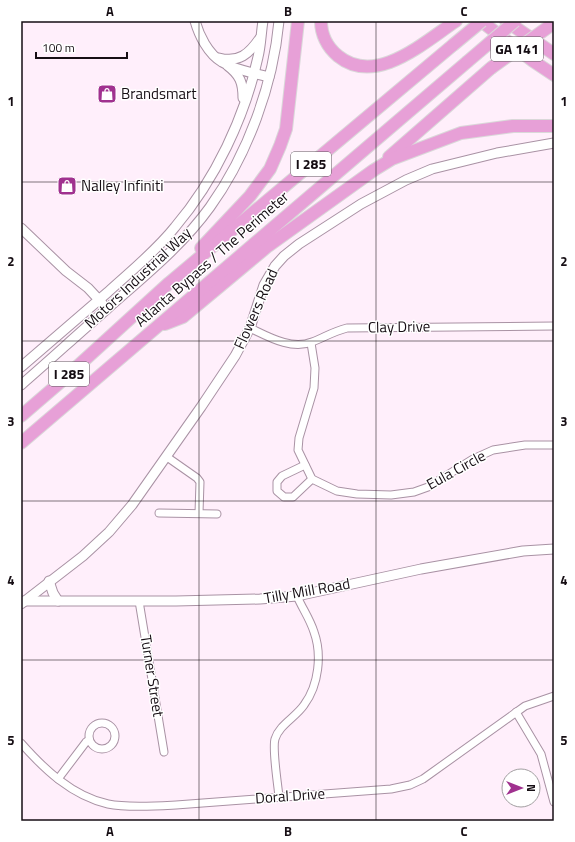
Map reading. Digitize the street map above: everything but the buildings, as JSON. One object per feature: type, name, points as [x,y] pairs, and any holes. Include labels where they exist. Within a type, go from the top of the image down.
[{"type":"highway","points":[[321,21],[324,38],[337,55],[354,65],[368,67],[380,66],[397,59],[456,21]]},
{"type":"highway","name":"Atlanta Bypass / The Perimeter","points":[[21,416],[169,283],[481,21]]},
{"type":"highway","name":"GA 141","points":[[481,21],[533,61],[554,75]]},
{"type":"highway","name":"GA 141","points":[[506,21],[554,54]]},
{"type":"highway","name":"Atlanta Bypass / The Perimeter","points":[[21,443],[515,21]]},
{"type":"highway","points":[[169,283],[250,196],[270,169],[286,129],[298,23]]},
{"type":"highway","points":[[374,170],[491,68],[554,23]]},
{"type":"highway","points":[[157,328],[183,318],[268,246],[374,170],[392,159],[461,132],[513,126],[554,126]]},
{"type":"street","points":[[195,21],[205,43],[219,60],[233,70],[239,77],[243,86],[242,108]]},
{"type":"street","name":"Motors Industrial Way","points":[[21,367],[137,266],[175,227],[197,198],[233,134],[254,73],[263,21]]},
{"type":"street","name":"Motors Industrial Way","points":[[21,385],[178,244],[210,207],[228,178],[250,133],[269,77],[279,21]]},
{"type":"street","points":[[219,60],[227,60],[244,56],[254,47],[261,36]]},
{"type":"street","points":[[219,60],[269,77]]},
{"type":"street","name":"Flowers Road","points":[[22,602],[83,556],[114,526],[132,505],[167,457],[235,356],[250,328],[264,285],[280,260],[299,244],[361,204],[406,180],[432,169],[459,161],[550,143]]},
{"type":"street","points":[[21,228],[64,269],[88,288],[107,309]]},
{"type":"street","name":"Clay Drive","points":[[250,328],[293,345],[311,343],[334,331],[347,328],[554,326]]},
{"type":"street","points":[[305,466],[282,476],[277,482],[277,491],[284,497],[293,497],[312,479],[298,450],[299,438],[314,388],[315,368],[311,343]]},
{"type":"street","name":"Eula Circle","points":[[312,479],[337,491],[357,494],[391,495],[414,492],[428,487],[473,459],[493,450],[525,445],[554,446]]},
{"type":"street","points":[[167,457],[197,478],[200,482],[199,513]]},
{"type":"street","points":[[159,513],[217,514]]},
{"type":"street","name":"Tilly Mill Road","points":[[22,602],[176,601],[260,599],[297,596],[421,569],[524,551],[554,549]]},
{"type":"street","points":[[49,581],[53,593],[58,601]]},
{"type":"street","points":[[279,797],[274,741],[278,731],[305,705],[318,669],[318,648],[314,630],[297,596]]},
{"type":"street","name":"Turner Street","points":[[139,601],[164,752]]},
{"type":"street","name":"Doral Drive","points":[[21,743],[39,763],[58,779],[95,800],[110,804],[142,806],[176,805],[391,789],[410,785],[432,773],[525,706],[554,696]]},
{"type":"street","points":[[516,712],[541,754],[554,802]]},
{"type":"street","points":[[58,779],[89,740]]},
{"type":"place","name":"Brandsmart","points":[[107,94]]},
{"type":"place","name":"Nalley Infiniti","points":[[67,186]]}]
